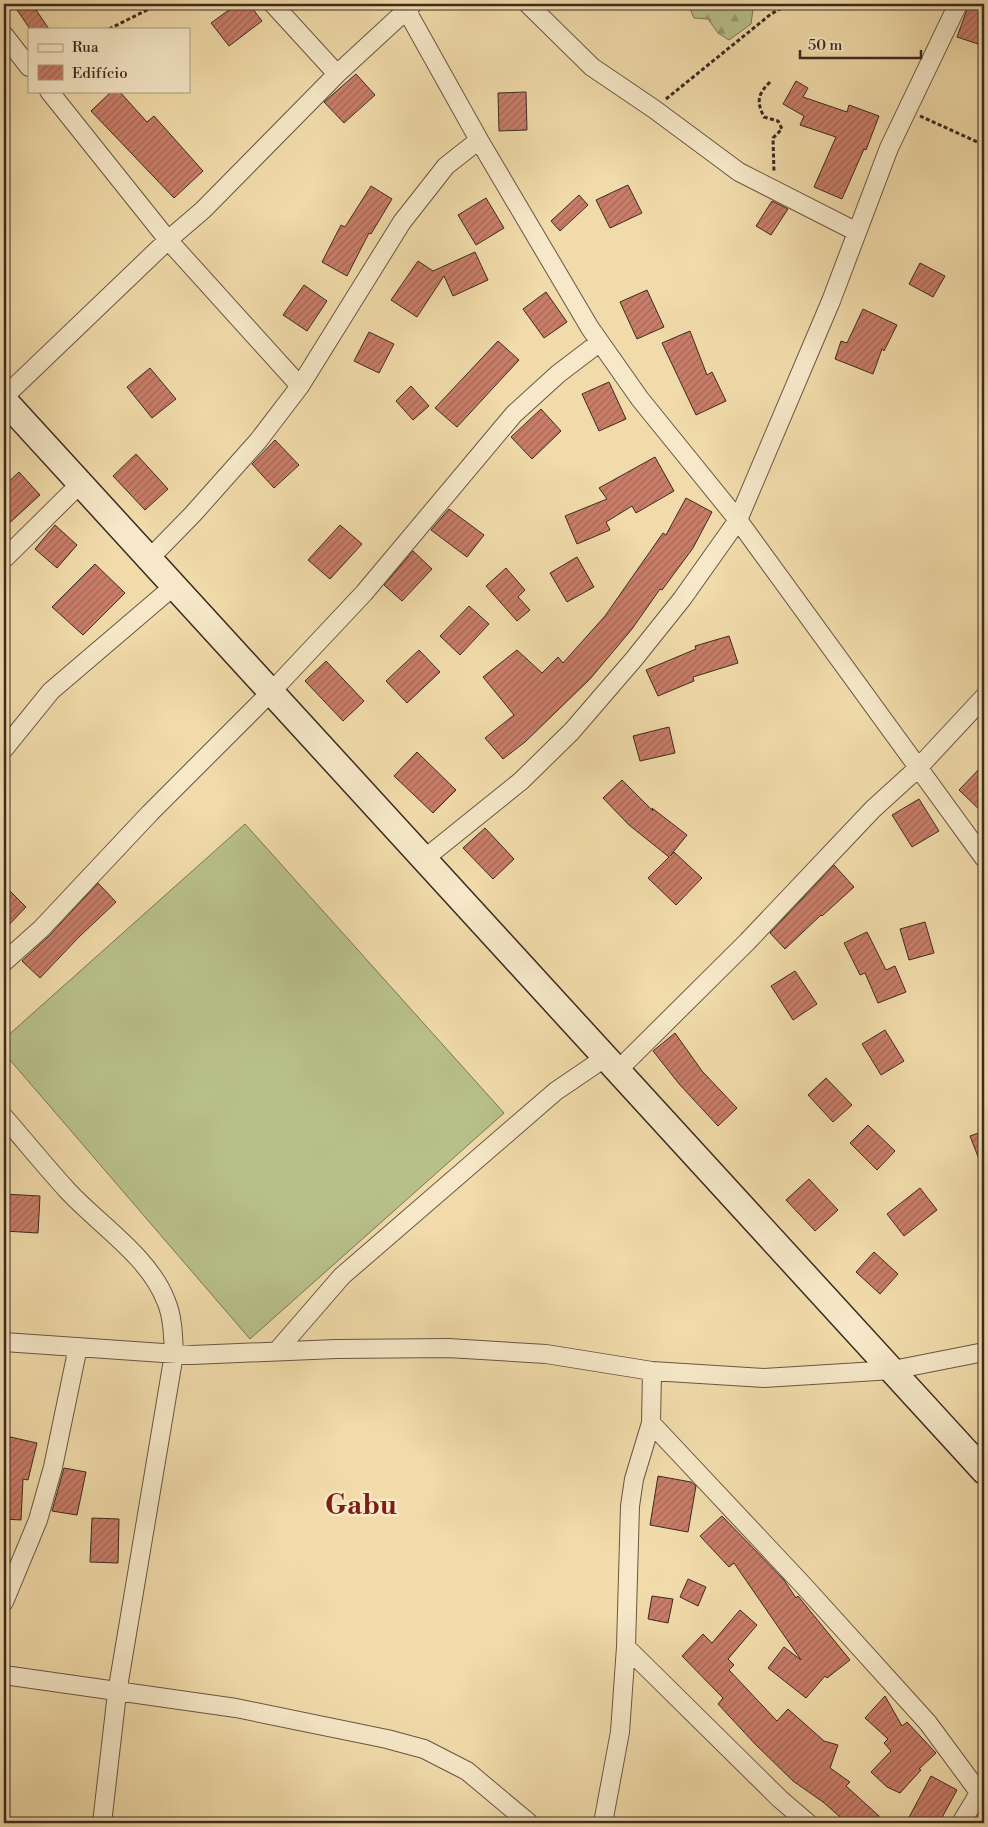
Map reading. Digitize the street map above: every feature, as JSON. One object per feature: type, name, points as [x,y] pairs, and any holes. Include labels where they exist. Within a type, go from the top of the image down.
[{"type":"main road","points":[[4,399],[984,1471]]},
{"type":"street","points":[[274,4],[337,74]]},
{"type":"street","points":[[528,4],[592,67],[654,109],[739,172],[775,192],[857,232]]},
{"type":"street","points":[[424,859],[521,781],[572,731],[676,607],[738,520],[831,301],[889,148],[958,4]]},
{"type":"street","points":[[4,399],[168,240],[203,210],[337,74],[408,6],[479,140],[600,342],[640,399],[738,520],[984,858]]},
{"type":"street","points":[[4,37],[28,66]]},
{"type":"street","points":[[50,92],[168,240],[300,386]]},
{"type":"street","points":[[149,559],[194,514],[258,441],[300,386],[402,222],[446,166],[479,140]]},
{"type":"street","points":[[4,962],[41,929],[150,813],[272,692],[364,594],[514,414],[558,374],[600,342]]},
{"type":"street","points":[[4,558],[80,484]]},
{"type":"street","points":[[4,749],[51,692],[174,586]]},
{"type":"street","points":[[277,1351],[342,1276],[556,1091],[612,1063],[747,942],[873,809],[918,768],[984,697]]},
{"type":"street","points":[[4,1117],[68,1191],[124,1244],[156,1281],[166,1300],[171,1318],[174,1354],[117,1693],[102,1823]]},
{"type":"street","points":[[4,1342],[174,1354],[458,1349],[546,1354],[652,1371],[764,1378],[893,1370],[984,1352]]},
{"type":"street","points":[[4,1602],[38,1520],[52,1467],[78,1347]]},
{"type":"street","points":[[603,1823],[620,1732],[626,1647],[630,1506],[634,1479],[651,1423],[652,1371]]},
{"type":"street","points":[[651,1423],[804,1586],[928,1723],[983,1792],[961,1823]]},
{"type":"street","points":[[626,1647],[780,1799],[808,1823]]},
{"type":"street","points":[[4,1675],[117,1693],[236,1708],[387,1739],[424,1749],[466,1771],[529,1823]]},
{"type":"path","points":[[111,28],[159,4]]},
{"type":"path","points":[[654,109],[770,14],[789,4]]},
{"type":"path","points":[[770,82],[760,92],[758,104],[764,117],[778,121],[782,129],[773,138],[775,192]]},
{"type":"path","points":[[908,110],[984,146]]},
{"type":"green space","points":[[688,4],[740,4],[745,8],[753,9],[751,24],[729,40],[718,33],[708,19],[694,18]]},
{"type":"green space","points":[[245,824],[504,1113],[250,1339],[4,1053],[4,1039]]},
{"type":"building","points":[[13,4],[32,4],[48,28],[29,28]]},
{"type":"building","points":[[237,4],[249,4],[262,21],[229,46],[211,23]]},
{"type":"building","points":[[969,4],[984,4],[984,46],[957,37]]},
{"type":"building","points":[[356,74],[375,95],[344,123],[324,102]]},
{"type":"building","points":[[796,81],[808,88],[803,97],[847,112],[849,105],[879,116],[866,150],[864,149],[842,199],[814,187],[836,137],[800,125],[804,116],[783,104]]},
{"type":"building","points":[[111,92],[120,92],[147,122],[154,116],[203,171],[174,198],[91,111]]},
{"type":"building","points":[[526,92],[527,130],[499,131],[498,93]]},
{"type":"building","points":[[628,185],[642,213],[610,228],[596,200]]},
{"type":"building","points":[[371,186],[392,199],[371,234],[369,233],[347,276],[322,262],[341,225],[345,227]]},
{"type":"building","points":[[579,195],[588,205],[560,231],[551,221]]},
{"type":"building","points":[[486,198],[504,228],[476,245],[458,215]]},
{"type":"building","points":[[772,201],[788,209],[771,235],[756,226]]},
{"type":"building","points":[[475,252],[488,280],[453,296],[444,276],[417,317],[391,300],[418,261],[433,271]]},
{"type":"building","points":[[920,263],[945,276],[933,297],[909,284]]},
{"type":"building","points":[[304,285],[327,301],[307,331],[283,315]]},
{"type":"building","points":[[647,290],[664,327],[637,339],[620,302]]},
{"type":"building","points":[[546,292],[567,322],[544,338],[523,309]]},
{"type":"building","points":[[863,309],[897,325],[884,351],[882,349],[873,374],[835,359],[841,341],[847,343]]},
{"type":"building","points":[[690,331],[707,375],[712,372],[726,401],[696,415],[662,343]]},
{"type":"building","points":[[369,332],[394,344],[379,373],[354,361]]},
{"type":"building","points":[[498,341],[519,360],[457,427],[435,408]]},
{"type":"building","points":[[150,368],[176,399],[152,418],[127,387]]},
{"type":"building","points":[[609,382],[626,419],[599,431],[582,394]]},
{"type":"building","points":[[411,386],[429,406],[413,420],[396,401]]},
{"type":"building","points":[[541,409],[561,431],[532,459],[511,437]]},
{"type":"building","points":[[275,440],[299,465],[274,488],[252,464]]},
{"type":"building","points":[[136,454],[168,489],[145,510],[113,476]]},
{"type":"building","points":[[655,457],[674,491],[636,513],[632,506],[606,522],[610,530],[577,544],[565,516],[607,499],[599,488]]},
{"type":"building","points":[[19,472],[40,495],[4,528],[4,486]]},
{"type":"building","points":[[686,498],[712,512],[693,548],[662,590],[660,589],[632,629],[590,679],[525,742],[503,759],[485,738],[514,715],[483,677],[517,650],[542,673],[558,657],[563,663],[605,616],[663,533],[666,535]]},
{"type":"building","points":[[449,509],[484,535],[467,557],[431,530]]},
{"type":"building","points":[[55,525],[77,545],[57,568],[35,549]]},
{"type":"building","points":[[340,525],[362,544],[330,579],[308,560]]},
{"type":"building","points":[[413,551],[432,569],[402,601],[384,585]]},
{"type":"building","points":[[577,557],[594,587],[567,602],[550,573]]},
{"type":"building","points":[[95,564],[125,593],[83,635],[52,607]]},
{"type":"building","points":[[506,568],[525,590],[518,597],[530,610],[517,621],[486,586]]},
{"type":"building","points":[[469,606],[489,624],[460,655],[440,636]]},
{"type":"building","points":[[729,636],[738,663],[693,677],[694,681],[658,696],[646,670],[696,649],[695,646]]},
{"type":"building","points":[[419,650],[440,672],[407,703],[386,681]]},
{"type":"building","points":[[326,661],[364,701],[343,721],[305,681]]},
{"type":"building","points":[[669,727],[675,753],[640,761],[633,736]]},
{"type":"building","points":[[417,752],[456,790],[433,813],[394,776]]},
{"type":"building","points":[[984,764],[984,814],[959,790]]},
{"type":"building","points":[[622,780],[653,811],[652,808],[687,835],[670,856],[674,852],[702,878],[676,905],[648,878],[669,857],[629,825],[603,798]]},
{"type":"building","points":[[919,799],[939,831],[912,847],[892,815]]},
{"type":"building","points":[[485,828],[514,859],[493,879],[463,848]]},
{"type":"building","points":[[834,865],[854,887],[785,949],[770,933]]},
{"type":"building","points":[[98,883],[116,902],[40,978],[22,961],[49,936]]},
{"type":"building","points":[[4,885],[26,907],[4,930]]},
{"type":"building","points":[[925,922],[934,953],[909,960],[900,929]]},
{"type":"building","points":[[867,932],[886,970],[895,966],[906,992],[878,1003],[865,973],[860,975],[844,943]]},
{"type":"building","points":[[795,971],[817,1004],[793,1020],[771,986]]},
{"type":"building","points":[[885,1030],[904,1061],[881,1075],[862,1044]]},
{"type":"building","points":[[675,1033],[702,1071],[737,1108],[718,1126],[680,1085],[653,1051]]},
{"type":"building","points":[[826,1078],[852,1105],[833,1122],[808,1095]]},
{"type":"building","points":[[868,1125],[895,1151],[877,1170],[850,1143]]},
{"type":"building","points":[[984,1131],[984,1172],[970,1136]]},
{"type":"building","points":[[809,1179],[838,1210],[815,1231],[786,1200]]},
{"type":"building","points":[[920,1188],[937,1210],[904,1236],[887,1214]]},
{"type":"building","points":[[4,1194],[40,1196],[38,1233],[4,1231]]},
{"type":"building","points":[[874,1252],[898,1274],[880,1294],[856,1272]]},
{"type":"building","points":[[6,1436],[37,1443],[28,1480],[23,1479],[21,1520],[4,1519],[4,1446]]},
{"type":"building","points":[[64,1468],[86,1472],[77,1515],[52,1511]]},
{"type":"building","points":[[658,1476],[691,1482],[696,1486],[688,1532],[650,1525]]},
{"type":"building","points":[[722,1516],[784,1580],[796,1598],[798,1596],[850,1660],[827,1678],[825,1676],[806,1698],[768,1668],[784,1647],[801,1660],[734,1563],[729,1567],[700,1536]]},
{"type":"building","points":[[92,1518],[119,1519],[118,1563],[90,1562]]},
{"type":"building","points":[[688,1579],[706,1587],[698,1606],[680,1597]]},
{"type":"building","points":[[652,1596],[673,1599],[668,1623],[648,1619]]},
{"type":"building","points":[[740,1610],[757,1625],[728,1659],[734,1665],[729,1670],[777,1721],[788,1709],[824,1741],[838,1745],[830,1768],[850,1782],[846,1786],[879,1816],[873,1823],[847,1823],[823,1802],[793,1781],[718,1704],[723,1698],[682,1656],[703,1634],[712,1643]]},
{"type":"building","points":[[885,1696],[902,1726],[907,1722],[936,1753],[919,1769],[921,1770],[900,1793],[887,1787],[871,1772],[891,1751],[884,1743],[888,1739],[865,1718]]},
{"type":"building","points":[[931,1776],[957,1790],[939,1823],[906,1823]]},
{"type":"district","name":"Gabu","points":[[361,1504]]}]
